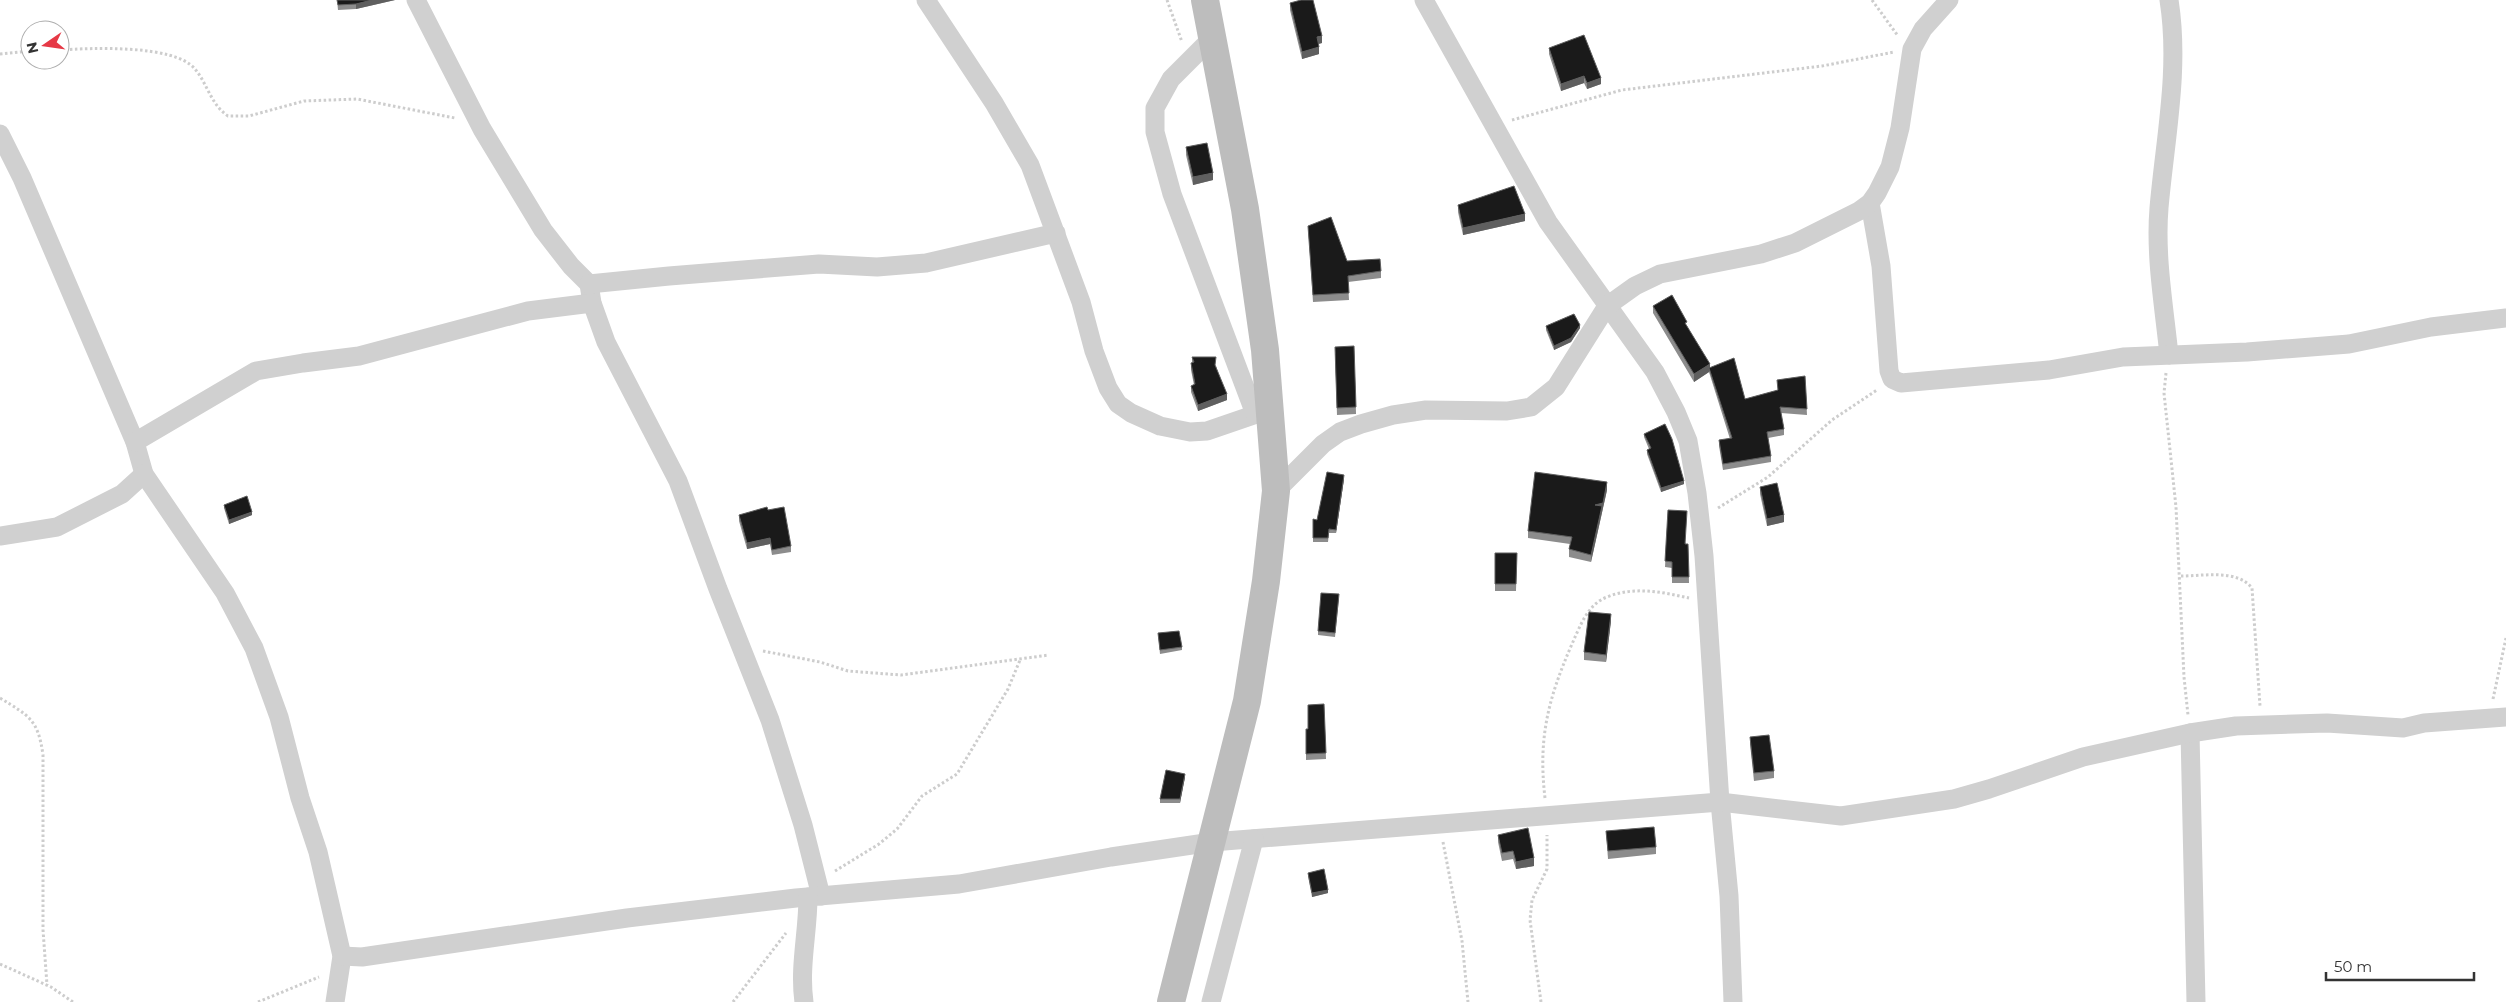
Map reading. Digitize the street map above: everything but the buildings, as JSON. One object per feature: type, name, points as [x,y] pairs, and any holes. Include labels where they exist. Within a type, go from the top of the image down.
[{"type":"main road","points":[[1171,1002],[1247,701],[1266,581],[1276,491],[1263,412],[1265,350],[1245,209],[1205,0]]},
{"type":"street","points":[[416,0],[478,122],[544,230],[590,294],[609,349],[678,481],[770,720],[802,825],[814,896],[802,984],[804,1002]]},
{"type":"street","points":[[926,0],[994,103],[1030,165],[1056,233],[1080,302],[1094,351],[1108,388],[1118,404],[1131,413],[1160,426],[1190,432],[1207,431],[1263,412],[1172,194],[1155,132],[1155,108],[1171,79],[1212,38]]},
{"type":"street","points":[[1424,0],[1548,222],[1655,372],[1676,412],[1688,441],[1700,518],[1707,602],[1720,802],[1729,896],[1733,1002]]},
{"type":"street","points":[[1276,491],[1323,444],[1340,432],[1361,424],[1426,410],[1507,411],[1531,407],[1556,387],[1607,306],[1635,286],[1660,274],[1761,254],[1796,244],[1859,211],[1870,203],[1890,167],[1900,128],[1910,50],[1923,29],[1949,0]]},
{"type":"street","points":[[2168,0],[2173,27],[2172,69],[2166,155],[2159,208],[2159,248],[2169,355]]},
{"type":"street","points":[[0,134],[26,187],[135,442],[144,474],[225,593],[254,648],[279,717],[300,798],[318,852],[341,962],[335,1002]]},
{"type":"street","points":[[1870,203],[1877,233],[1890,371],[1895,381],[1923,382],[2049,370],[2123,357],[2247,352],[2349,344],[2431,327],[2506,318]]},
{"type":"street","points":[[135,442],[256,371],[303,362],[359,356],[590,294],[819,264],[877,267],[926,264],[1056,233]]},
{"type":"street","points":[[0,536],[57,527],[122,494],[144,474]]},
{"type":"street","points":[[341,962],[362,957],[627,918],[814,896],[959,884],[1111,856],[1212,842],[1720,802],[1841,816],[1954,799],[2083,757],[2190,733],[2261,724],[2326,723],[2403,728],[2424,723],[2497,719]]},
{"type":"street","points":[[2190,733],[2196,1002]]},
{"type":"street","points":[[1211,1002],[1254,839]]},
{"type":"path","points":[[1166,0],[1189,61]]},
{"type":"path","points":[[1493,125],[1622,90],[1813,67],[1910,50],[1872,0]]},
{"type":"path","points":[[70,49],[101,47],[142,51],[184,59],[195,69],[218,108],[228,116],[249,116],[304,101],[357,99],[478,122]]},
{"type":"path","points":[[0,54],[20,52]]},
{"type":"path","points":[[2169,355],[2164,393],[2171,442],[2180,576],[2184,678],[2190,733]]},
{"type":"path","points":[[1700,518],[1768,477],[1803,444],[1858,401],[1895,381]]},
{"type":"path","points":[[2180,576],[2232,576],[2246,581],[2252,588],[2261,724]]},
{"type":"path","points":[[1541,1002],[1530,920],[1532,900],[1547,869],[1547,816],[1542,750],[1547,712],[1555,682],[1590,609],[1606,597],[1625,592],[1655,591],[1707,602]]},
{"type":"path","points":[[2497,719],[2506,638]]},
{"type":"path","points":[[740,646],[820,662],[848,671],[901,675],[1049,655]]},
{"type":"path","points":[[733,1002],[814,896],[897,828],[922,796],[957,774],[1008,689],[1020,660]]},
{"type":"path","points":[[0,698],[35,722],[40,734],[42,754],[43,930],[47,985]]},
{"type":"path","points":[[1440,823],[1462,941],[1468,1002]]},
{"type":"path","points":[[258,1002],[279,995],[341,962]]},
{"type":"path","points":[[0,964],[47,985],[73,1002]]}]
